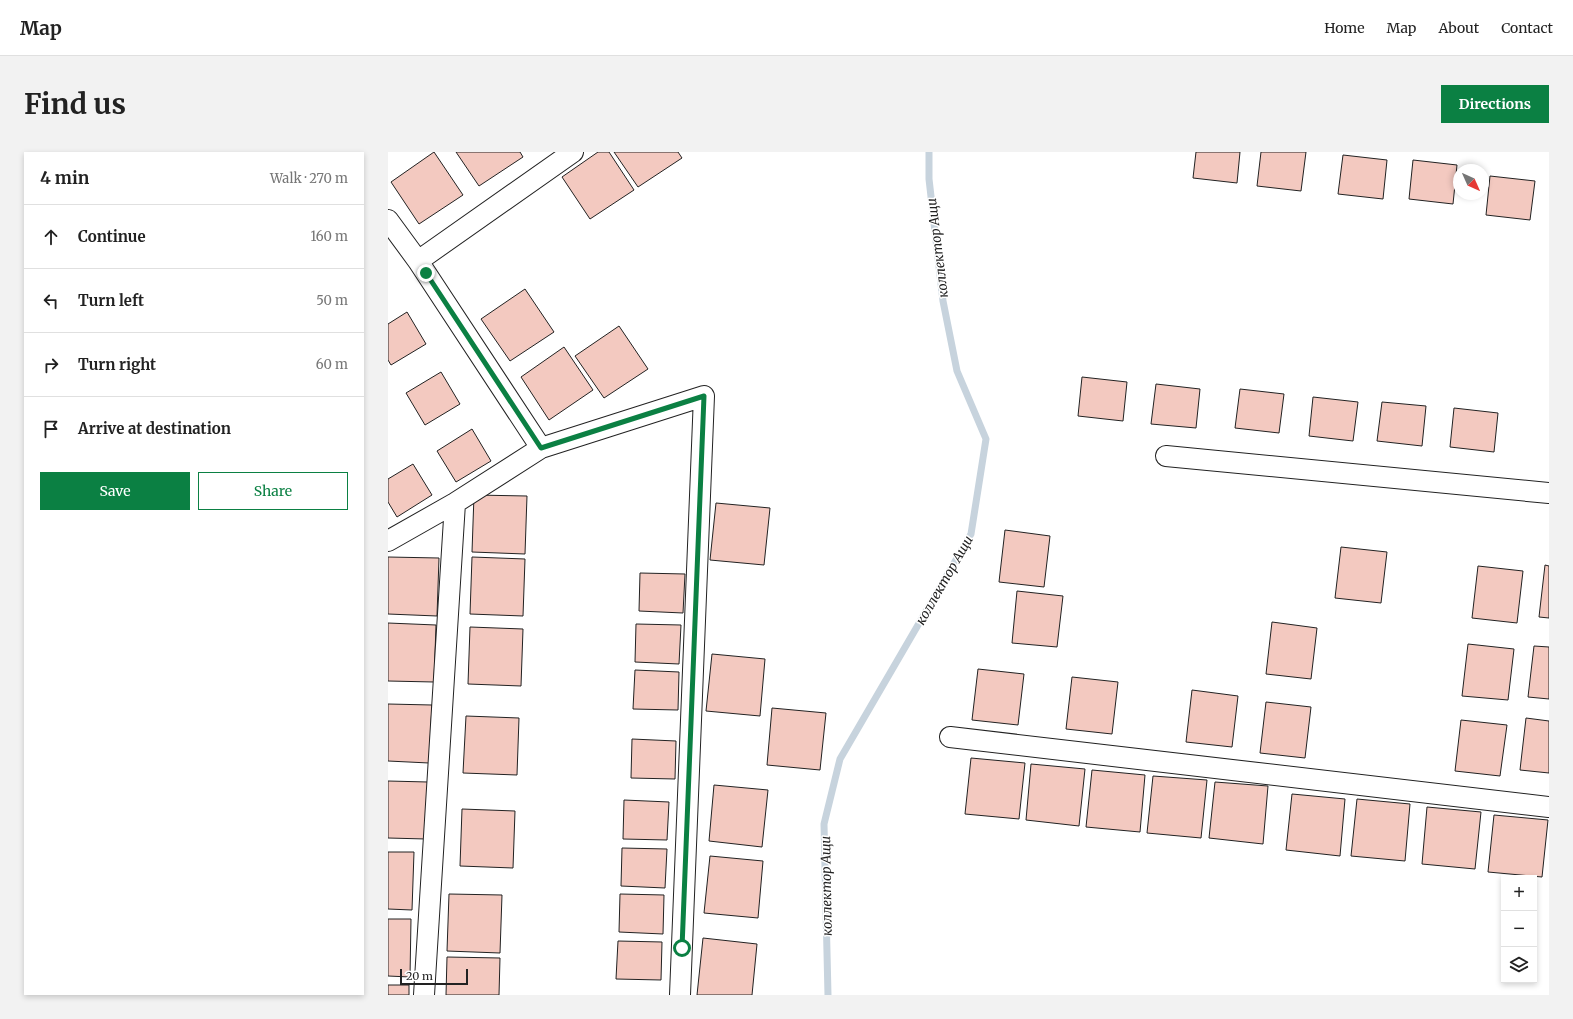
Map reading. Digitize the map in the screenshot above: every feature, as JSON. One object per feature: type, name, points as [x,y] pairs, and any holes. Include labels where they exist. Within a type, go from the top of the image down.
[{"type":"street","points":[[418,261],[573,152]]},
{"type":"street","points":[[388,220],[418,261],[541,448]]},
{"type":"street","points":[[388,541],[455,503],[541,448],[704,396],[680,995]]},
{"type":"street","points":[[1166,456],[1549,493]]},
{"type":"street","points":[[424,995],[455,503]]},
{"type":"street","points":[[950,737],[1549,807]]},
{"type":"building","points":[[434,152],[463,195],[419,224],[391,182]]},
{"type":"building","points":[[456,152],[520,152],[523,157],[479,186]]},
{"type":"building","points":[[598,152],[609,152],[634,190],[590,219],[562,177]]},
{"type":"building","points":[[614,152],[678,152],[682,158],[638,187]]},
{"type":"building","points":[[1196,152],[1240,152],[1237,183],[1193,178]]},
{"type":"building","points":[[1261,152],[1306,152],[1301,191],[1257,186]]},
{"type":"building","points":[[1343,155],[1387,160],[1383,199],[1338,194]]},
{"type":"building","points":[[1413,160],[1453,165],[1453,204],[1409,199]]},
{"type":"building","points":[[1490,176],[1535,181],[1530,220],[1486,215],[1488,200],[1489,200]]},
{"type":"building","points":[[525,289],[554,332],[510,361],[481,319]]},
{"type":"building","points":[[407,312],[426,344],[391,365],[388,360],[388,324]]},
{"type":"building","points":[[619,326],[648,369],[604,398],[575,356]]},
{"type":"building","points":[[564,347],[593,390],[549,420],[521,377]]},
{"type":"building","points":[[441,372],[460,404],[425,425],[406,393]]},
{"type":"building","points":[[1082,377],[1127,382],[1123,421],[1078,416]]},
{"type":"building","points":[[1156,384],[1200,389],[1196,428],[1151,424]]},
{"type":"building","points":[[1240,389],[1284,394],[1279,433],[1235,428]]},
{"type":"building","points":[[1313,397],[1358,402],[1353,441],[1309,436]]},
{"type":"building","points":[[1382,402],[1426,406],[1422,446],[1377,441]]},
{"type":"building","points":[[1454,408],[1498,413],[1494,452],[1450,447]]},
{"type":"building","points":[[472,429],[491,461],[456,482],[437,451]]},
{"type":"building","points":[[413,464],[432,495],[397,517],[388,502],[388,479]]},
{"type":"building","points":[[474,495],[527,496],[525,554],[472,552]]},
{"type":"building","points":[[716,503],[770,508],[764,565],[710,560]]},
{"type":"building","points":[[1005,530],[1050,536],[1044,587],[999,582]]},
{"type":"building","points":[[1341,547],[1387,552],[1381,603],[1335,598]]},
{"type":"building","points":[[388,557],[439,558],[437,616],[388,614]]},
{"type":"building","points":[[472,557],[525,559],[523,616],[470,614]]},
{"type":"building","points":[[1545,565],[1549,566],[1549,618],[1539,617]]},
{"type":"building","points":[[1478,566],[1523,571],[1517,623],[1472,618]]},
{"type":"building","points":[[640,573],[685,574],[683,613],[639,611]]},
{"type":"building","points":[[1017,591],[1063,596],[1057,647],[1012,643]]},
{"type":"building","points":[[1272,622],[1317,628],[1311,679],[1266,674]]},
{"type":"building","points":[[388,623],[436,625],[434,682],[388,681]]},
{"type":"building","points":[[636,624],[681,625],[679,664],[635,662]]},
{"type":"building","points":[[470,627],[523,629],[521,686],[468,684]]},
{"type":"building","points":[[1468,644],[1514,649],[1508,700],[1462,696]]},
{"type":"building","points":[[1534,646],[1549,647],[1549,699],[1528,697]]},
{"type":"building","points":[[712,654],[765,659],[760,716],[706,711]]},
{"type":"building","points":[[978,669],[1024,674],[1018,725],[972,720]]},
{"type":"building","points":[[635,670],[679,672],[678,710],[633,709]]},
{"type":"building","points":[[1072,677],[1118,682],[1112,734],[1066,729]]},
{"type":"building","points":[[1192,690],[1238,696],[1232,747],[1186,742]]},
{"type":"building","points":[[1266,702],[1311,707],[1305,758],[1260,753]]},
{"type":"building","points":[[388,704],[432,705],[429,763],[388,761]]},
{"type":"building","points":[[772,708],[826,713],[820,770],[767,765]]},
{"type":"building","points":[[466,716],[519,718],[517,775],[463,773]]},
{"type":"building","points":[[1526,718],[1549,721],[1549,773],[1520,770]]},
{"type":"building","points":[[1461,720],[1507,725],[1500,776],[1455,771]]},
{"type":"building","points":[[632,739],[676,741],[675,779],[631,778]]},
{"type":"building","points":[[971,758],[1025,763],[1019,819],[965,814]]},
{"type":"building","points":[[1031,764],[1085,769],[1079,826],[1026,820]]},
{"type":"building","points":[[1092,770],[1145,775],[1140,832],[1086,827]]},
{"type":"building","points":[[1153,776],[1207,780],[1201,838],[1147,833]]},
{"type":"building","points":[[388,781],[428,782],[426,839],[388,838]]},
{"type":"building","points":[[1215,782],[1268,786],[1263,844],[1209,838]]},
{"type":"building","points":[[714,785],[768,790],[762,847],[709,841]]},
{"type":"building","points":[[1292,794],[1345,799],[1340,856],[1286,850]]},
{"type":"building","points":[[1357,799],[1410,804],[1405,861],[1351,856]]},
{"type":"building","points":[[624,800],[669,802],[667,840],[623,839]]},
{"type":"building","points":[[1427,807],[1481,812],[1475,869],[1422,864]]},
{"type":"building","points":[[462,809],[515,811],[513,868],[460,866]]},
{"type":"building","points":[[1494,815],[1548,820],[1542,877],[1537,877],[1537,875],[1488,872]]},
{"type":"building","points":[[622,848],[667,849],[665,888],[621,886]]},
{"type":"building","points":[[388,852],[414,852],[412,910],[388,909]]},
{"type":"building","points":[[710,856],[763,861],[758,918],[704,913]]},
{"type":"building","points":[[449,894],[502,895],[500,953],[447,951]]},
{"type":"building","points":[[620,894],[664,895],[663,934],[619,932]]},
{"type":"building","points":[[388,919],[411,919],[410,977],[388,976]]},
{"type":"building","points":[[703,938],[757,944],[752,995],[697,995]]},
{"type":"building","points":[[618,941],[662,942],[661,980],[616,979]]},
{"type":"building","points":[[447,957],[500,958],[499,995],[446,995]]},
{"type":"building","points":[[388,985],[409,985],[409,995],[388,995]]},
{"type":"waterway","name":"коллектор Ащи","points":[[828,995],[824,824],[840,759],[971,534],[986,439],[957,371],[943,301],[929,179],[929,152]]},
{"type":"route","points":[[426,273],[541,448],[704,396],[682,948]]}]
